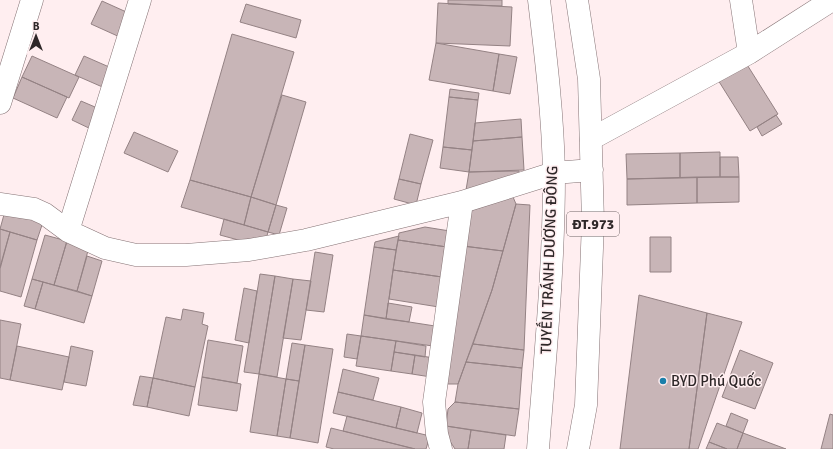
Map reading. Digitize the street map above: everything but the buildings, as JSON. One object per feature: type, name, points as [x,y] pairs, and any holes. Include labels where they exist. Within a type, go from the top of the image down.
[{"type":"street","points":[[0,103],[32,0]]},
{"type":"street","points":[[68,231],[140,0]]},
{"type":"street","name":"TUYẾN TRÁNH DƯƠNG ĐÔNG","points":[[538,449],[548,316],[554,173],[549,86],[539,0]]},
{"type":"street","name":"ĐT.973","points":[[577,0],[589,79],[594,222],[586,405],[578,449]]},
{"type":"street","points":[[741,0],[750,52]]},
{"type":"street","points":[[591,139],[750,52],[832,0]]},
{"type":"street","points":[[0,204],[34,208],[68,231],[105,248],[136,255],[186,256],[249,250],[306,240],[462,202],[554,173],[592,170]]},
{"type":"street","points":[[441,449],[437,434],[434,402],[462,202]]},
{"type":"place","name":"BYD Phú Quốc","points":[[663,381]]}]
